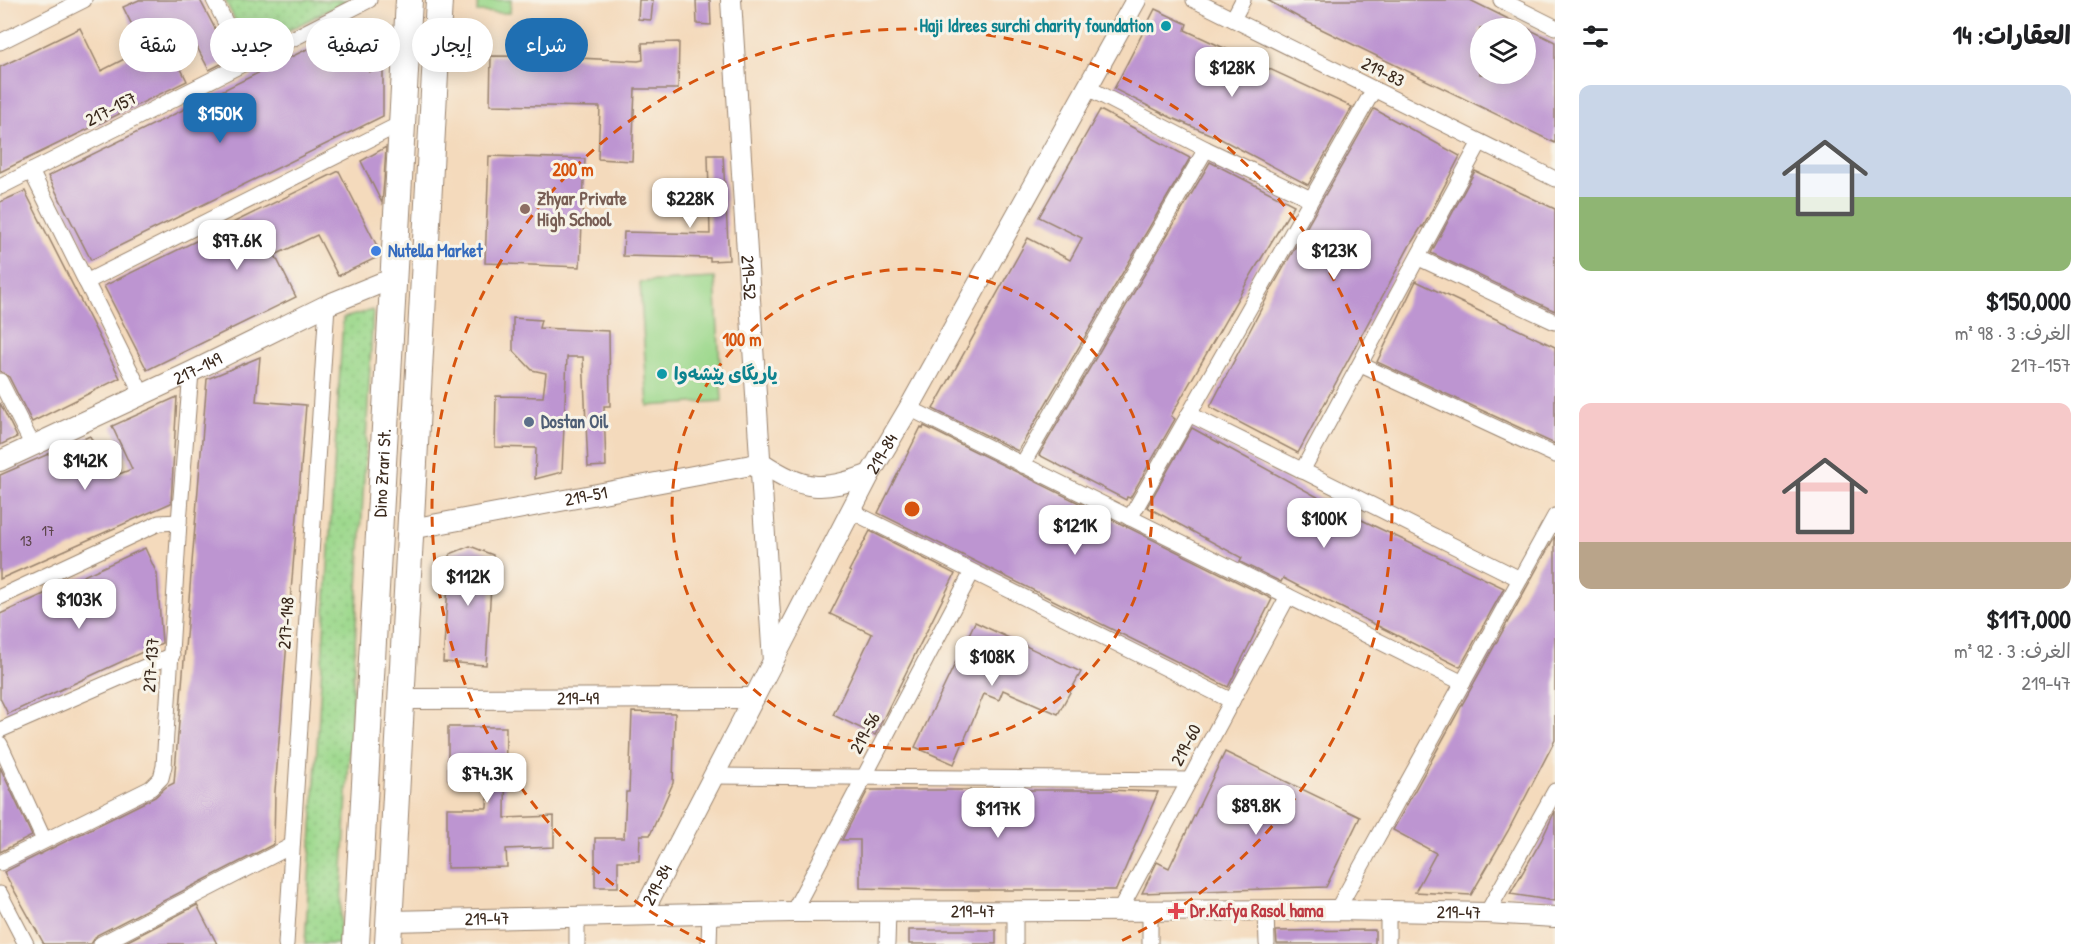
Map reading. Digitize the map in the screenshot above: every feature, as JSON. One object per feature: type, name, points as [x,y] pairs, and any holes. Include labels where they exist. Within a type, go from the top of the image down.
[{"type":"main road","name":"Dino Zrari St.","points":[[356,944],[409,0]]},
{"type":"main road","name":"Dino Zrari St.","points":[[389,933],[439,0]]},
{"type":"street","points":[[0,42],[84,0]]},
{"type":"street","points":[[214,0],[223,18]]},
{"type":"street","name":"217-157","points":[[294,38],[369,0]]},
{"type":"street","name":"219-52","points":[[731,0],[773,662]]},
{"type":"street","name":"219-84","points":[[642,914],[870,474],[1136,0]]},
{"type":"street","name":"219-83","points":[[1194,0],[1555,179]]},
{"type":"street","points":[[1233,19],[1243,0]]},
{"type":"street","points":[[1501,0],[1555,27]]},
{"type":"street","name":"217-157","points":[[0,187],[228,72]]},
{"type":"street","points":[[1088,88],[1206,149],[1311,199]]},
{"type":"street","points":[[1130,518],[1374,89]]},
{"type":"street","points":[[86,282],[392,128],[402,126]]},
{"type":"street","points":[[1302,471],[1480,142]]},
{"type":"street","points":[[1022,465],[1206,149]]},
{"type":"street","points":[[31,171],[142,394]]},
{"type":"street","points":[[1419,258],[1555,322]]},
{"type":"street","name":"217-149","points":[[0,461],[327,305],[381,283],[394,281]]},
{"type":"street","name":"217-148","points":[[286,944],[327,305]]},
{"type":"street","points":[[1360,365],[1555,455]]},
{"type":"street","name":"217-137","points":[[0,863],[151,788],[160,778],[164,766],[190,372]]},
{"type":"street","points":[[0,381],[33,446]]},
{"type":"street","points":[[909,408],[1463,683]]},
{"type":"street","points":[[1189,414],[1520,579]]},
{"type":"street","points":[[762,463],[781,476],[823,488],[841,485],[870,474]]},
{"type":"street","name":"219-51","points":[[411,529],[762,463]]},
{"type":"street","points":[[851,511],[1232,701]]},
{"type":"street","points":[[1337,910],[1555,516]]},
{"type":"street","points":[[0,597],[159,523],[179,522]]},
{"type":"street","name":"219-56","points":[[793,912],[972,572]]},
{"type":"street","name":"219-60","points":[[1119,912],[1288,596]]},
{"type":"street","points":[[0,730],[172,655]]},
{"type":"street","name":"219-49","points":[[402,699],[754,698]]},
{"type":"street","points":[[0,744],[44,840]]},
{"type":"street","points":[[714,776],[1190,780]]},
{"type":"street","points":[[1487,913],[1555,791]]},
{"type":"street","points":[[101,944],[291,846]]},
{"type":"street","points":[[0,894],[26,944]]},
{"type":"street","name":"219-47","points":[[389,933],[577,917],[710,912],[1337,910],[1487,913],[1555,917]]},
{"type":"street","points":[[1266,911],[1267,944]]},
{"type":"street","points":[[1388,911],[1388,944]]},
{"type":"street","points":[[709,944],[710,912]]},
{"type":"street","points":[[887,944],[888,912]]},
{"type":"street","points":[[1015,912],[1015,944]]},
{"type":"street","points":[[1150,912],[1150,944]]},
{"type":"street","points":[[577,917],[577,944]]},
{"type":"green space","points":[[225,0],[348,0],[313,18],[306,18],[306,21],[294,28],[294,18],[234,18]]},
{"type":"green space","points":[[478,0],[511,0],[510,13],[477,12]]},
{"type":"green space","points":[[715,278],[722,401],[648,406],[640,282]]},
{"type":"green space","points":[[373,310],[339,944],[305,944],[343,318]]},
{"type":"building","points":[[139,0],[200,0],[210,19],[210,70],[198,49],[198,18],[128,18],[123,7]]},
{"type":"building","points":[[639,0],[653,0],[651,20],[638,19]]},
{"type":"building","points":[[696,0],[710,0],[711,25],[697,24]]},
{"type":"building","points":[[1267,0],[1470,0],[1506,18],[1470,18],[1470,84],[1536,84],[1536,33],[1555,42],[1555,143],[1309,23]]},
{"type":"building","points":[[1155,9],[1187,24],[1185,30],[1352,107],[1308,185],[1219,138],[1114,89]]},
{"type":"building","points":[[80,28],[101,71],[119,62],[119,72],[182,72],[187,81],[0,172],[0,67]]},
{"type":"building","points":[[679,42],[678,89],[635,89],[632,161],[598,159],[600,107],[490,105],[493,56],[505,56],[505,72],[588,72],[588,58],[643,60],[642,43]]},
{"type":"building","points":[[306,50],[306,72],[383,72],[383,116],[91,260],[48,176],[260,72],[294,72],[294,55]]},
{"type":"building","points":[[1374,109],[1460,156],[1298,453],[1210,407],[1272,288]]},
{"type":"building","points":[[1100,110],[1190,158],[1018,451],[933,409],[1028,238],[1070,260],[1082,238],[1039,217]]},
{"type":"building","points":[[386,147],[384,181],[382,203],[361,161]]},
{"type":"building","points":[[708,155],[723,155],[729,260],[623,256],[624,232],[710,234]]},
{"type":"building","points":[[489,156],[585,159],[580,267],[485,263]]},
{"type":"building","points":[[1210,162],[1294,205],[1171,416],[1175,419],[1130,498],[1127,497],[1126,500],[1039,455]]},
{"type":"building","points":[[339,171],[380,256],[338,276],[317,235],[275,255],[296,297],[147,370],[104,286]]},
{"type":"building","points":[[1475,171],[1555,209],[1555,311],[1431,253]]},
{"type":"building","points":[[25,191],[120,378],[32,422],[9,377],[0,371],[0,202]]},
{"type":"building","points":[[1416,281],[1555,347],[1555,444],[1377,362]]},
{"type":"building","points":[[513,318],[541,320],[539,328],[609,331],[610,406],[604,406],[606,466],[588,467],[583,357],[567,357],[562,472],[535,479],[536,448],[495,447],[496,396],[543,397],[546,373],[532,370],[513,350]]},
{"type":"building","points":[[260,357],[256,401],[306,405],[275,791],[274,844],[97,935],[91,944],[44,944],[4,872],[155,797],[174,783],[207,379]]},
{"type":"building","points":[[177,397],[171,503],[0,579],[0,475],[90,436],[109,478],[132,469],[112,426]]},
{"type":"building","points":[[0,403],[17,437],[0,445]]},
{"type":"building","points":[[924,426],[1272,599],[1228,687],[878,513],[921,427],[923,429]]},
{"type":"building","points":[[1192,428],[1343,511],[1504,588],[1460,667],[1283,578],[1281,582],[1240,562],[1242,558],[1147,507]]},
{"type":"building","points":[[870,531],[955,574],[875,735],[833,715],[872,634],[830,614]]},
{"type":"building","points":[[1555,536],[1555,740],[1508,831],[1471,895],[1415,892],[1436,853],[1393,830]]},
{"type":"building","points":[[470,546],[493,555],[486,665],[443,662],[450,554]]},
{"type":"building","points":[[145,548],[157,574],[162,643],[8,714],[0,698],[0,614]]},
{"type":"building","points":[[975,622],[1081,672],[1058,714],[1003,690],[999,700],[984,694],[954,764],[915,747]]},
{"type":"building","points":[[632,712],[675,713],[673,783],[650,835],[640,835],[639,861],[618,861],[618,887],[595,887],[595,838],[624,838],[626,792],[629,792]]},
{"type":"building","points":[[448,727],[506,727],[505,818],[554,816],[554,847],[506,849],[507,867],[447,868],[447,808],[487,808],[488,779],[448,779]]},
{"type":"building","points":[[1225,752],[1360,817],[1326,887],[1142,893],[1157,862],[1169,868]]},
{"type":"building","points":[[0,767],[32,836],[0,852]]},
{"type":"building","points":[[868,790],[1158,792],[1116,890],[939,890],[860,888],[860,840],[842,840]]},
{"type":"building","points":[[1555,811],[1555,901],[1510,894],[1541,841]]},
{"type":"building","points":[[197,905],[217,944],[122,944]]},
{"type":"building","points":[[909,930],[996,930],[996,944],[909,944]]},
{"type":"building","points":[[1375,930],[1375,944],[1277,944],[1276,931]]},
{"type":"place","name":"Haji Idrees surchi charity foundation","points":[[1166,26]]},
{"type":"place","name":"Zhyar Private High School","points":[[525,209]]},
{"type":"place","name":"Nutella Market","points":[[376,251]]},
{"type":"place","name":"یاریگای پێشەوا","points":[[662,374]]},
{"type":"place","name":"Dostan Oil","points":[[529,422]]},
{"type":"place","name":"Dr.Kafya Rasol hama","points":[[1176,911]]}]
